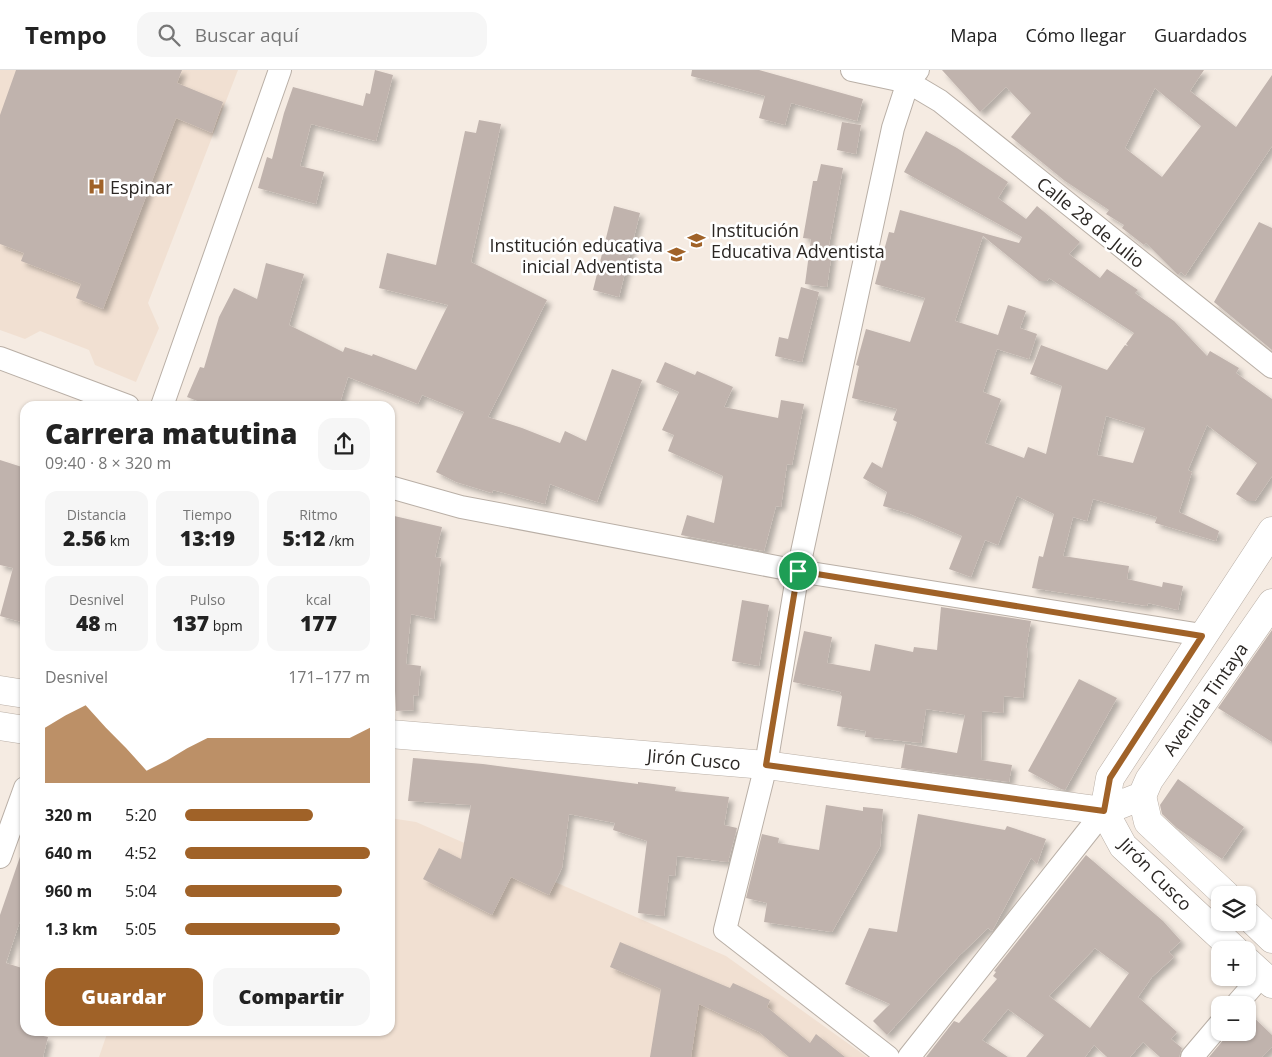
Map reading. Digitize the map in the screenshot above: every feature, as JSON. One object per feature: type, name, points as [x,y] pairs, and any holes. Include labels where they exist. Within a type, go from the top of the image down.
[{"type":"main road","name":"Avenida Tintaya","points":[[1104,811],[1110,778],[1272,531]]},
{"type":"main road","name":"Avenida Tintaya","points":[[1142,796],[1149,780],[1272,603]]},
{"type":"main road","points":[[0,690],[20,693]]},
{"type":"main road","points":[[0,726],[20,729]]},
{"type":"main road","name":"Jirón Cusco","points":[[395,734],[766,765],[1104,811],[1123,846],[1225,941]]},
{"type":"main road","name":"Jirón Cusco","points":[[1142,796],[1148,822],[1216,886]]},
{"type":"main road","points":[[1104,811],[1142,796]]},
{"type":"main road","points":[[1256,924],[1272,939]]},
{"type":"street","points":[[164,401],[280,70]]},
{"type":"street","name":"Calle 28 de Julio","points":[[852,70],[913,76],[940,101],[1272,367]]},
{"type":"street","points":[[888,1057],[725,930],[766,765],[798,571],[893,128],[913,76]]},
{"type":"street","points":[[0,358],[115,401]]},
{"type":"street","points":[[395,488],[461,507],[798,571],[1202,636]]},
{"type":"street","points":[[0,856],[20,802]]},
{"type":"street","points":[[909,1057],[1104,811]]},
{"type":"street","points":[[1243,996],[1260,974]]},
{"type":"street","points":[[1192,1057],[1211,1035]]},
{"type":"shaded area","name":"Espinar","points":[[0,70],[238,70],[148,303],[159,328],[136,382],[95,365],[89,350],[40,331],[25,339],[0,330]]},
{"type":"shaded area","points":[[395,819],[416,822],[726,956],[867,1057],[99,1057],[106,1036],[395,1036]]},
{"type":"building","name":"Espinar","points":[[16,70],[182,70],[177,83],[223,102],[212,133],[176,118],[103,309],[76,298],[81,284],[21,261],[24,253],[0,244],[0,115]]},
{"type":"building","points":[[375,70],[393,75],[376,141],[311,124],[300,166],[324,172],[316,204],[258,188],[267,157],[272,159],[293,87],[363,106],[366,93],[370,94]]},
{"type":"building","points":[[692,70],[759,70],[863,99],[857,121],[791,103],[785,125],[759,118],[765,96],[691,76]]},
{"type":"building","points":[[942,70],[1204,70],[1190,91],[1236,127],[1272,75],[1272,146],[1185,276],[1181,272],[1178,275],[1146,243],[1144,245],[1122,228],[1124,225],[1106,214],[1109,210],[1065,181],[1011,137],[1031,113],[1006,87],[980,112]],"holes":[[[1155,88],[1201,126],[1162,177],[1125,148]]]},
{"type":"building","points":[[479,120],[501,124],[471,262],[547,300],[488,417],[560,443],[565,431],[586,441],[612,369],[642,380],[597,502],[550,484],[545,504],[493,490],[492,493],[456,482],[436,472],[464,412],[422,395],[418,404],[348,377],[341,401],[198,401],[187,397],[200,367],[204,368],[219,317],[234,288],[257,299],[266,263],[304,274],[289,325],[343,352],[345,347],[372,356],[373,354],[416,370],[448,305],[379,288],[387,253],[436,265],[465,131],[476,133]]},
{"type":"building","points":[[842,122],[861,125],[856,154],[837,150]]},
{"type":"building","points":[[926,131],[957,148],[1008,182],[998,198],[1026,219],[1037,206],[1080,242],[1069,254],[1100,278],[1107,269],[1138,290],[1135,293],[1174,321],[1207,356],[1210,351],[1239,368],[1236,373],[1272,399],[1272,476],[1255,501],[1247,501],[1236,494],[1257,463],[1207,425],[1188,470],[1192,472],[1179,512],[1219,531],[1216,541],[1155,523],[1157,517],[1093,499],[1087,521],[1073,517],[1063,556],[1129,566],[1127,579],[1162,587],[1163,582],[1183,586],[1178,610],[1148,603],[1147,606],[1032,588],[1039,556],[1043,557],[1054,514],[1017,496],[998,545],[985,540],[971,577],[949,569],[962,536],[910,514],[883,506],[887,492],[863,478],[872,462],[882,468],[897,422],[893,420],[897,409],[852,398],[859,366],[856,365],[866,329],[910,342],[925,298],[875,284],[889,232],[894,233],[900,210],[1019,243],[1022,237],[904,172]],"holes":[[[983,236],[1039,281],[1047,281],[1049,278],[1134,333],[1126,344],[1128,346],[1125,345],[1107,370],[1041,345],[1030,374],[1062,386],[1046,454],[1028,447],[1024,458],[985,443],[1001,399],[983,392],[997,349],[1029,359],[1037,334],[1020,328],[1026,311],[1008,305],[998,335],[955,321]],[[1106,416],[1145,428],[1133,463],[1097,455]]]},
{"type":"building","points":[[821,164],[843,168],[829,245],[833,245],[827,287],[805,284],[811,239],[803,238],[813,181],[817,181]]},
{"type":"building","points":[[614,206],[640,213],[619,297],[593,290]]},
{"type":"building","points":[[1259,222],[1272,228],[1272,350],[1214,302]]},
{"type":"building","points":[[801,287],[819,292],[802,362],[775,356],[779,337],[788,339]]},
{"type":"building","points":[[665,362],[695,375],[697,371],[733,387],[724,407],[778,418],[781,400],[804,404],[792,465],[787,464],[781,507],[776,506],[764,551],[681,535],[687,515],[714,523],[723,476],[668,451],[674,435],[662,430],[679,392],[656,382]]},
{"type":"building","points":[[0,460],[20,466],[20,622],[0,616],[13,568],[0,565]]},
{"type":"building","points":[[395,516],[442,527],[435,557],[441,558],[434,619],[411,614],[406,664],[421,666],[418,696],[413,695],[414,710],[396,711]]},
{"type":"building","points":[[742,600],[769,605],[759,666],[732,661]]},
{"type":"building","points":[[941,607],[1031,621],[1026,648],[1028,648],[1023,698],[1004,696],[1003,713],[982,711],[981,760],[1012,765],[1009,782],[901,768],[905,744],[957,753],[965,715],[926,709],[921,743],[865,737],[866,731],[837,726],[841,692],[793,682],[804,631],[832,637],[827,663],[870,671],[875,644],[913,652],[914,647],[937,650]]},
{"type":"building","points":[[1272,630],[1272,742],[1218,708]]},
{"type":"building","points":[[1079,679],[1117,698],[1065,790],[1028,771]]},
{"type":"building","points":[[413,758],[483,764],[638,784],[638,782],[676,787],[675,791],[729,797],[724,825],[737,828],[728,862],[677,856],[675,876],[669,875],[664,916],[638,913],[647,841],[613,830],[615,823],[569,814],[562,868],[549,895],[511,877],[492,915],[423,879],[439,848],[461,859],[471,805],[408,801]]},
{"type":"building","points":[[1178,779],[1244,827],[1222,859],[1177,828],[1162,814],[1160,805]]},
{"type":"building","points":[[826,805],[863,811],[863,807],[883,809],[880,847],[832,932],[764,922],[767,903],[746,898],[762,834],[779,838],[778,843],[819,850]]},
{"type":"building","points":[[918,814],[1005,830],[1007,826],[1046,839],[1037,864],[1031,858],[992,931],[988,928],[959,956],[887,1035],[873,1021],[890,1004],[845,984],[869,928],[897,932]]},
{"type":"building","points":[[1086,855],[1163,921],[1181,941],[1169,952],[1174,957],[1152,977],[1138,997],[1177,1032],[1171,1039],[1182,1048],[1179,1057],[1160,1057],[1143,1042],[1130,1057],[1107,1057],[1094,1045],[1085,1057],[1026,1057],[1044,1035],[1008,1009],[982,1040],[1008,1057],[926,1057],[954,1021],[959,1023],[997,979],[993,976],[996,972],[994,971]],"holes":[[[1095,948],[1129,973],[1090,1028],[1049,996]]]},
{"type":"building","points":[[20,857],[20,921],[6,963],[20,967],[20,1036],[48,1037],[43,1057],[0,1057],[0,915]]},
{"type":"building","points":[[620,942],[730,988],[733,983],[770,1000],[767,1007],[810,1043],[816,1034],[845,1057],[789,1057],[759,1032],[699,1004],[691,1057],[650,1057],[661,989],[610,967]]},
{"type":"building","points":[[1256,1020],[1272,1035],[1272,1047],[1262,1057],[1209,1057],[1222,1041],[1256,1041]]},
{"type":"place","name":"Espinar","points":[[96,187]]},
{"type":"place","name":"Institución Educativa Adventista","points":[[697,240]]},
{"type":"place","name":"Institución educativa inicial Adventista","points":[[677,255]]},
{"type":"route","points":[[798,571],[1202,636],[1110,778],[1104,811],[766,765],[798,571]]}]
